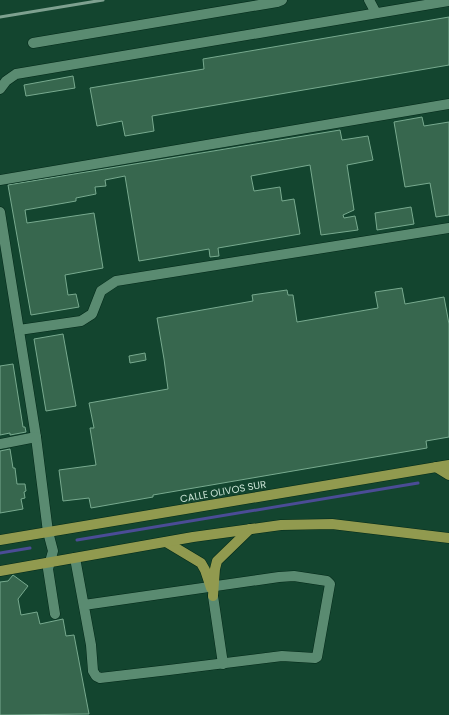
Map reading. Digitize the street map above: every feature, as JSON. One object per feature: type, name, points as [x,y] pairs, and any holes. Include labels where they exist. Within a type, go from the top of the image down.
[{"type":"main road","name":"CALLE OLIVOS SUR","points":[[0,540],[449,465]]},
{"type":"main road","points":[[436,467],[449,475]]},
{"type":"main road","points":[[0,571],[166,542],[281,525],[332,524],[447,536]]},
{"type":"main road","points":[[213,590],[214,569],[217,561],[250,529]]},
{"type":"main road","points":[[166,542],[201,563],[213,590]]},
{"type":"main road","points":[[201,563],[217,561]]},
{"type":"lane","points":[[33,43],[282,0]]},
{"type":"lane","points":[[369,0],[376,13]]},
{"type":"lane","points":[[2,82],[16,74],[449,0]]},
{"type":"lane","points":[[0,180],[449,104]]},
{"type":"lane","points":[[0,212],[36,437],[48,532],[53,551],[48,569],[55,614]]},
{"type":"lane","points":[[19,330],[81,321],[92,314],[102,291],[116,281],[449,228]]},
{"type":"lane","points":[[0,444],[36,437]]},
{"type":"lane","points":[[75,558],[91,645],[93,671],[96,676],[100,678],[282,656],[318,657],[330,584],[327,581],[294,576],[279,577],[213,590],[84,605]]},
{"type":"lane","points":[[213,590],[223,664]]},
{"type":"building","points":[[449,17],[449,65],[152,116],[154,131],[125,136],[122,121],[97,126],[90,88],[204,69],[203,59]]},
{"type":"building","points":[[73,76],[75,88],[26,96],[24,85]]},
{"type":"building","points":[[422,117],[424,126],[449,122],[449,215],[436,217],[430,183],[405,187],[394,122]]},
{"type":"building","points":[[340,130],[342,140],[368,136],[373,160],[347,165],[354,210],[343,215],[344,218],[355,216],[358,230],[321,235],[310,165],[251,176],[254,191],[280,187],[282,201],[294,199],[300,234],[218,248],[219,256],[210,257],[209,249],[139,261],[125,176],[105,180],[106,186],[95,187],[96,194],[76,198],[76,201],[25,210],[27,223],[94,213],[103,268],[65,275],[68,295],[76,294],[79,307],[31,315],[8,185]]},
{"type":"building","points":[[411,207],[414,224],[377,230],[375,213]]},
{"type":"building","points":[[402,288],[405,304],[444,297],[449,324],[449,437],[426,441],[427,448],[153,495],[153,497],[91,508],[89,498],[63,501],[59,470],[96,465],[90,428],[94,428],[89,403],[168,389],[157,318],[253,301],[252,295],[287,290],[288,295],[293,295],[297,322],[378,308],[375,292]]},
{"type":"building","points":[[63,334],[76,406],[46,411],[34,339]]},
{"type":"building","points":[[145,353],[146,360],[130,363],[129,356]]},
{"type":"building","points":[[13,364],[23,427],[25,427],[26,432],[0,435],[0,366]]},
{"type":"building","points":[[10,449],[17,484],[25,484],[25,498],[21,499],[23,509],[0,513],[0,451]]},
{"type":"building","points":[[13,575],[28,586],[18,599],[21,615],[37,612],[40,624],[63,619],[66,636],[74,635],[89,714],[0,715],[0,582],[8,581]]},
{"type":"waterway","points":[[77,540],[418,483]]},
{"type":"waterway","points":[[0,553],[30,548]]},
{"type":"railway","points":[[0,17],[103,0]]}]
